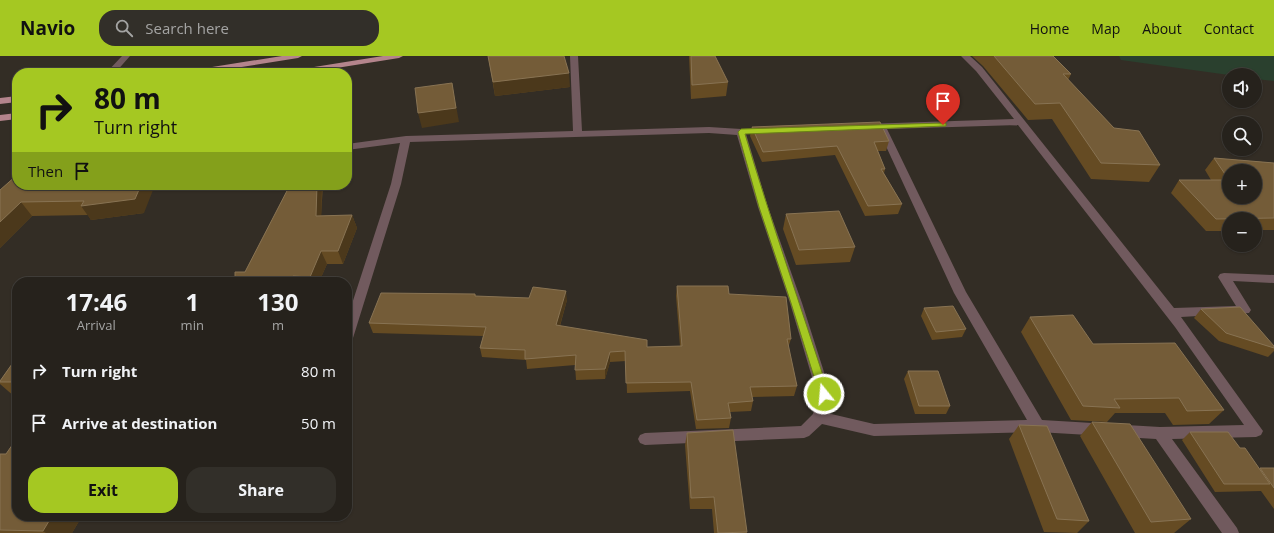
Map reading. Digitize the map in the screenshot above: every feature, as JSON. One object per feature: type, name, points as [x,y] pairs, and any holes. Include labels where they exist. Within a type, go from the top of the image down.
[{"type":"main road","points":[[219,68],[298,56]]},
{"type":"main road","points":[[321,68],[399,56]]},
{"type":"main road","points":[[0,101],[12,99]]},
{"type":"main road","points":[[0,118],[12,117]]},
{"type":"street","points":[[115,68],[126,56]]},
{"type":"street","points":[[574,56],[578,134]]},
{"type":"street","points":[[819,417],[874,430],[1038,426],[1160,433],[1256,432],[1170,313],[979,69],[965,56]]},
{"type":"street","points":[[858,127],[1021,122]]},
{"type":"street","points":[[881,127],[960,293],[1038,426]]},
{"type":"street","points":[[352,146],[406,139],[709,130],[741,132],[777,130]]},
{"type":"street","points":[[645,439],[804,432],[819,417],[824,394],[796,303],[763,207],[741,132]]},
{"type":"street","points":[[352,322],[396,184],[406,139]]},
{"type":"street","points":[[1170,313],[1245,310],[1224,277],[1274,279]]},
{"type":"street","points":[[1160,433],[1231,533]]},
{"type":"green space","points":[[1119,56],[1274,56],[1274,81],[1262,80],[1262,68],[1222,68],[1222,74],[1121,60]]},
{"type":"building","points":[[488,56],[564,56],[569,73],[493,82]]},
{"type":"building","points":[[691,56],[715,56],[728,82],[692,85]]},
{"type":"building","points":[[994,56],[1053,56],[1071,74],[1063,74],[1114,128],[1139,131],[1160,165],[1101,163],[1060,103],[1035,104]]},
{"type":"building","points":[[452,83],[456,108],[418,113],[415,88]]},
{"type":"building","points":[[880,122],[889,141],[874,142],[885,169],[881,169],[902,204],[868,206],[837,146],[763,152],[752,127]]},
{"type":"building","points":[[1214,158],[1274,163],[1274,218],[1262,218],[1262,212],[1222,212],[1222,219],[1216,219],[1179,180],[1222,180],[1222,204],[1262,204],[1262,164],[1222,164],[1222,170]]},
{"type":"building","points":[[12,179],[12,190],[139,190],[135,199],[81,206],[84,201],[21,202],[0,222],[0,190]]},
{"type":"building","points":[[287,190],[317,190],[316,216],[352,215],[338,251],[321,251],[310,277],[235,277],[235,272],[245,272]]},
{"type":"building","points":[[839,211],[855,247],[799,250],[786,214]]},
{"type":"building","points":[[677,286],[728,286],[729,294],[786,297],[791,339],[787,339],[797,386],[750,387],[753,401],[728,403],[731,418],[697,420],[691,382],[626,383],[625,351],[610,352],[605,369],[575,370],[576,355],[525,359],[525,350],[480,348],[486,327],[369,323],[381,293],[475,294],[475,296],[529,298],[533,287],[566,291],[556,325],[647,340],[647,347],[682,346]]},
{"type":"building","points":[[953,306],[966,329],[936,332],[924,308]]},
{"type":"building","points":[[1240,307],[1274,346],[1274,348],[1226,333],[1201,309]]},
{"type":"building","points":[[1073,315],[1093,344],[1175,343],[1224,410],[1187,411],[1179,398],[1114,399],[1120,408],[1083,406],[1030,317]]},
{"type":"building","points":[[12,364],[12,382],[0,381]]},
{"type":"building","points":[[908,371],[938,371],[950,406],[919,406]]},
{"type":"building","points":[[1092,422],[1130,424],[1191,519],[1151,522]]},
{"type":"building","points":[[1019,425],[1047,426],[1089,521],[1057,519]]},
{"type":"building","points":[[733,430],[747,532],[718,533],[714,497],[691,498],[687,433]]},
{"type":"building","points":[[1190,432],[1228,432],[1240,448],[1245,448],[1270,484],[1224,484]]},
{"type":"building","points":[[12,445],[12,521],[49,521],[43,531],[0,530],[0,454],[6,454]]},
{"type":"building","points":[[1260,468],[1274,468],[1274,488]]},
{"type":"route","points":[[824,394],[796,303],[763,207],[741,132],[791,129],[943,125]]}]
